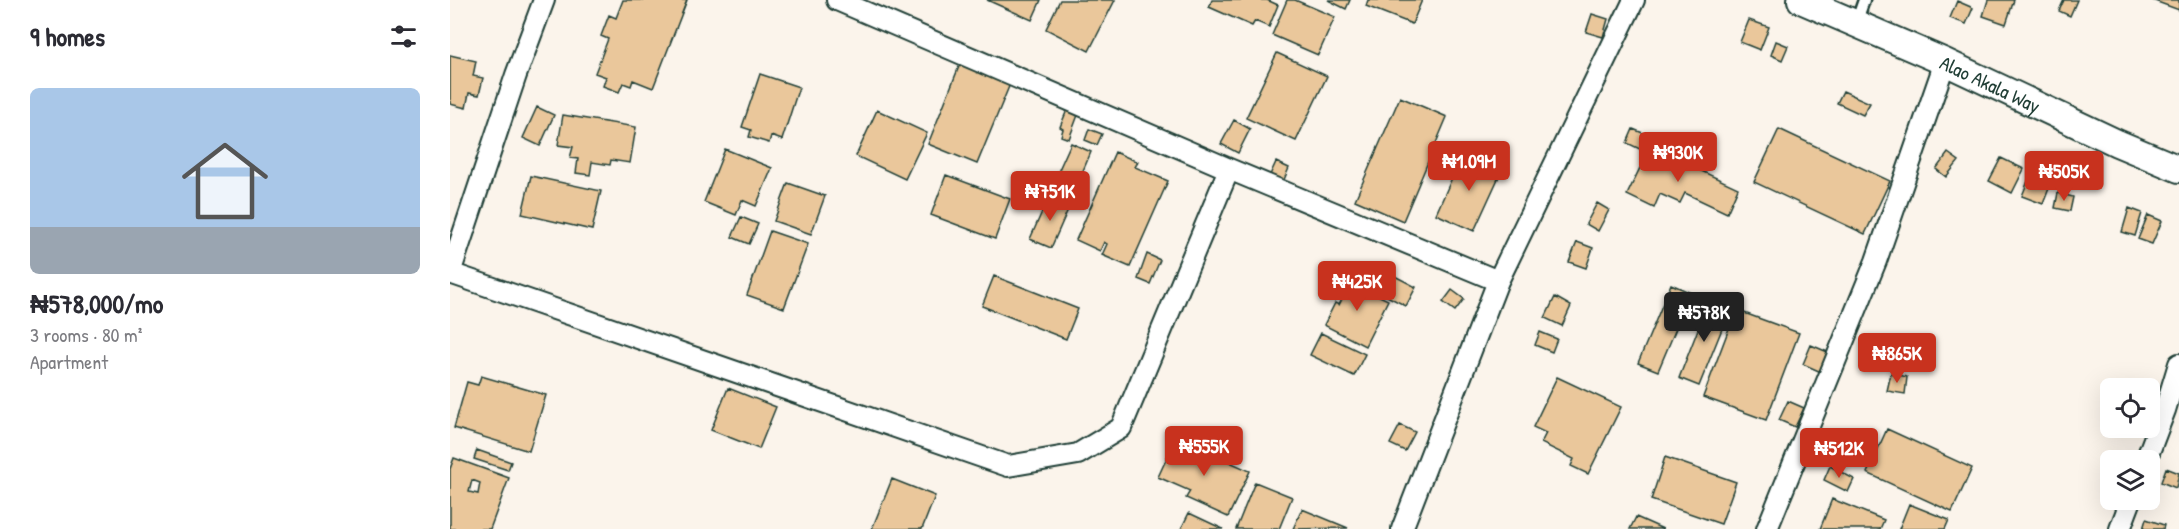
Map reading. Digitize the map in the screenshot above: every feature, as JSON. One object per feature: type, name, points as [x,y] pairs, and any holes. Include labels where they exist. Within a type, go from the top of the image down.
[{"type":"street","points":[[544,0],[516,75],[450,273],[1008,466],[1078,454],[1121,428],[1229,169]]},
{"type":"street","points":[[837,0],[1229,169],[1498,281]]},
{"type":"street","points":[[1402,529],[1498,281],[1634,0]]},
{"type":"street","name":"Alao Akala Way","points":[[1801,0],[1860,12],[1945,62],[2117,143],[2179,169]]},
{"type":"street","points":[[1767,529],[1876,261],[1945,62]]},
{"type":"street","points":[[2150,450],[2165,411],[2179,364]]},
{"type":"street","points":[[2120,529],[2127,510]]},
{"type":"building","points":[[623,0],[687,0],[653,88],[633,80],[631,86],[623,83],[619,92],[603,86],[606,77],[595,73],[608,39],[601,36],[609,15],[616,18]]},
{"type":"building","points":[[987,0],[1041,0],[1032,20]]},
{"type":"building","points":[[1060,0],[1115,0],[1089,51],[1046,29]]},
{"type":"building","points":[[1212,0],[1267,0],[1278,5],[1269,27],[1255,21],[1252,26],[1209,7]]},
{"type":"building","points":[[1287,0],[1295,0],[1335,17],[1318,55],[1272,35]]},
{"type":"building","points":[[1328,0],[1350,0],[1346,9]]},
{"type":"building","points":[[1368,0],[1422,0],[1412,24],[1366,6]]},
{"type":"building","points":[[1988,0],[2014,0],[2006,24],[1983,16]]},
{"type":"building","points":[[2064,0],[2077,0],[2070,16],[2059,11]]},
{"type":"building","points":[[2152,0],[2179,0],[2179,10]]},
{"type":"building","points":[[1957,1],[1973,8],[1966,24],[1950,18]]},
{"type":"building","points":[[1592,14],[1608,19],[1603,37],[1586,32]]},
{"type":"building","points":[[1749,20],[1769,27],[1760,50],[1740,42]]},
{"type":"building","points":[[1776,41],[1788,46],[1782,60],[1771,55]]},
{"type":"building","points":[[1277,53],[1327,76],[1296,141],[1246,118]]},
{"type":"building","points":[[450,55],[476,61],[473,76],[483,78],[479,95],[469,93],[466,108],[450,104]]},
{"type":"building","points":[[960,64],[1010,84],[977,164],[928,144]]},
{"type":"building","points":[[760,74],[799,87],[782,140],[771,136],[769,143],[749,137],[751,130],[742,127]]},
{"type":"building","points":[[1843,91],[1870,103],[1863,115],[1837,103]]},
{"type":"building","points":[[1400,97],[1447,117],[1403,221],[1355,200]]},
{"type":"building","points":[[537,107],[554,115],[540,146],[523,138]]},
{"type":"building","points":[[877,110],[927,133],[905,179],[856,156]]},
{"type":"building","points":[[1067,110],[1078,115],[1069,139],[1061,136],[1063,129],[1060,127]]},
{"type":"building","points":[[563,115],[636,127],[630,163],[611,160],[610,165],[592,162],[590,175],[576,173],[578,159],[570,158],[573,147],[558,145]]},
{"type":"building","points":[[1234,120],[1250,129],[1238,153],[1221,144]]},
{"type":"building","points":[[1089,129],[1102,134],[1097,145],[1085,140]]},
{"type":"building","points":[[1633,129],[1650,136],[1644,151],[1627,143]]},
{"type":"building","points":[[1779,129],[1890,181],[1865,234],[1754,182]]},
{"type":"building","points":[[1071,143],[1091,152],[1073,194],[1052,185]]},
{"type":"building","points":[[1650,147],[1738,188],[1727,213],[1685,193],[1680,203],[1660,194],[1654,208],[1627,195]]},
{"type":"building","points":[[725,149],[772,168],[756,206],[742,200],[736,215],[704,202]]},
{"type":"building","points":[[1115,152],[1138,162],[1135,167],[1168,181],[1130,267],[1102,255],[1107,244],[1104,242],[1100,251],[1076,240]]},
{"type":"building","points":[[1463,153],[1502,170],[1474,231],[1436,214]]},
{"type":"building","points":[[1948,153],[1959,161],[1946,177],[1936,169]]},
{"type":"building","points":[[2001,158],[2024,169],[2012,193],[1989,181]]},
{"type":"building","points":[[1276,162],[1289,168],[1283,182],[1269,177]]},
{"type":"building","points":[[2032,171],[2053,178],[2043,204],[2022,196]]},
{"type":"building","points":[[946,175],[1010,199],[995,239],[931,215]]},
{"type":"building","points":[[531,176],[601,191],[592,230],[522,214]]},
{"type":"building","points":[[788,183],[825,196],[811,234],[774,221]]},
{"type":"building","points":[[2058,193],[2073,197],[2070,211],[2055,208]]},
{"type":"building","points":[[1049,196],[1070,205],[1051,248],[1030,239]]},
{"type":"building","points":[[1597,203],[1609,210],[1598,231],[1586,224]]},
{"type":"building","points":[[2129,208],[2142,213],[2135,236],[2122,232]]},
{"type":"building","points":[[2148,215],[2162,221],[2152,244],[2138,239]]},
{"type":"building","points":[[741,217],[758,224],[749,244],[732,237]]},
{"type":"building","points":[[770,231],[808,244],[784,308],[747,295]]},
{"type":"building","points":[[1577,242],[1593,248],[1586,268],[1569,262]]},
{"type":"building","points":[[1147,254],[1160,260],[1150,284],[1138,279]]},
{"type":"building","points":[[1387,272],[1416,287],[1406,306],[1377,291]]},
{"type":"building","points":[[994,276],[1078,309],[1066,339],[982,306]]},
{"type":"building","points":[[1358,277],[1377,287],[1373,293],[1388,300],[1365,346],[1324,325],[1335,303],[1339,305],[1351,282],[1355,284]]},
{"type":"building","points":[[1671,284],[1691,293],[1658,371],[1638,363]]},
{"type":"building","points":[[1452,290],[1464,299],[1455,311],[1443,302]]},
{"type":"building","points":[[1555,297],[1571,306],[1562,326],[1545,318]]},
{"type":"building","points":[[1709,301],[1730,309],[1699,386],[1679,378]]},
{"type":"building","points":[[1736,310],[1799,333],[1766,420],[1703,397]]},
{"type":"building","points":[[1540,332],[1557,339],[1552,352],[1535,345]]},
{"type":"building","points":[[1321,333],[1365,354],[1354,376],[1310,355]]},
{"type":"building","points":[[1811,345],[1830,353],[1821,372],[1803,364]]},
{"type":"building","points":[[1891,373],[1907,377],[1905,394],[1887,391]]},
{"type":"building","points":[[481,376],[546,395],[529,451],[454,428],[467,382],[478,385]]},
{"type":"building","points":[[1557,377],[1621,407],[1588,474],[1571,466],[1574,459],[1541,443],[1546,433],[1533,427]]},
{"type":"building","points":[[728,388],[776,407],[759,449],[711,430]]},
{"type":"building","points":[[1788,401],[1804,408],[1795,427],[1779,420]]},
{"type":"building","points":[[1400,425],[1415,432],[1405,451],[1390,444]]},
{"type":"building","points":[[1887,429],[1972,468],[1952,512],[1867,473]]},
{"type":"building","points":[[1176,438],[1250,471],[1228,517],[1186,498],[1190,491],[1158,477]]},
{"type":"building","points":[[477,450],[511,462],[508,470],[474,459]]},
{"type":"building","points":[[1665,457],[1736,482],[1721,524],[1651,500]]},
{"type":"building","points":[[454,458],[509,478],[490,529],[450,529],[450,469]],"holes":[[[472,480],[480,483],[478,494],[469,492]]]},
{"type":"building","points":[[1830,466],[1854,479],[1848,492],[1824,480]]},
{"type":"building","points":[[2166,468],[2179,473],[2176,488],[2161,482]]},
{"type":"building","points":[[892,479],[935,496],[922,529],[872,529]]},
{"type":"building","points":[[1255,482],[1292,497],[1279,529],[1236,529]]},
{"type":"building","points":[[1832,499],[1884,520],[1880,529],[1820,529]]},
{"type":"building","points":[[1909,504],[1949,520],[1945,529],[1899,529]]},
{"type":"building","points":[[1302,509],[1348,528],[1293,529]]},
{"type":"building","points":[[1189,513],[1223,529],[1181,529]]},
{"type":"building","points":[[1636,517],[1663,529],[1630,529]]},
{"type":"building","points":[[2146,519],[2164,525],[2163,529],[2143,529]]}]
